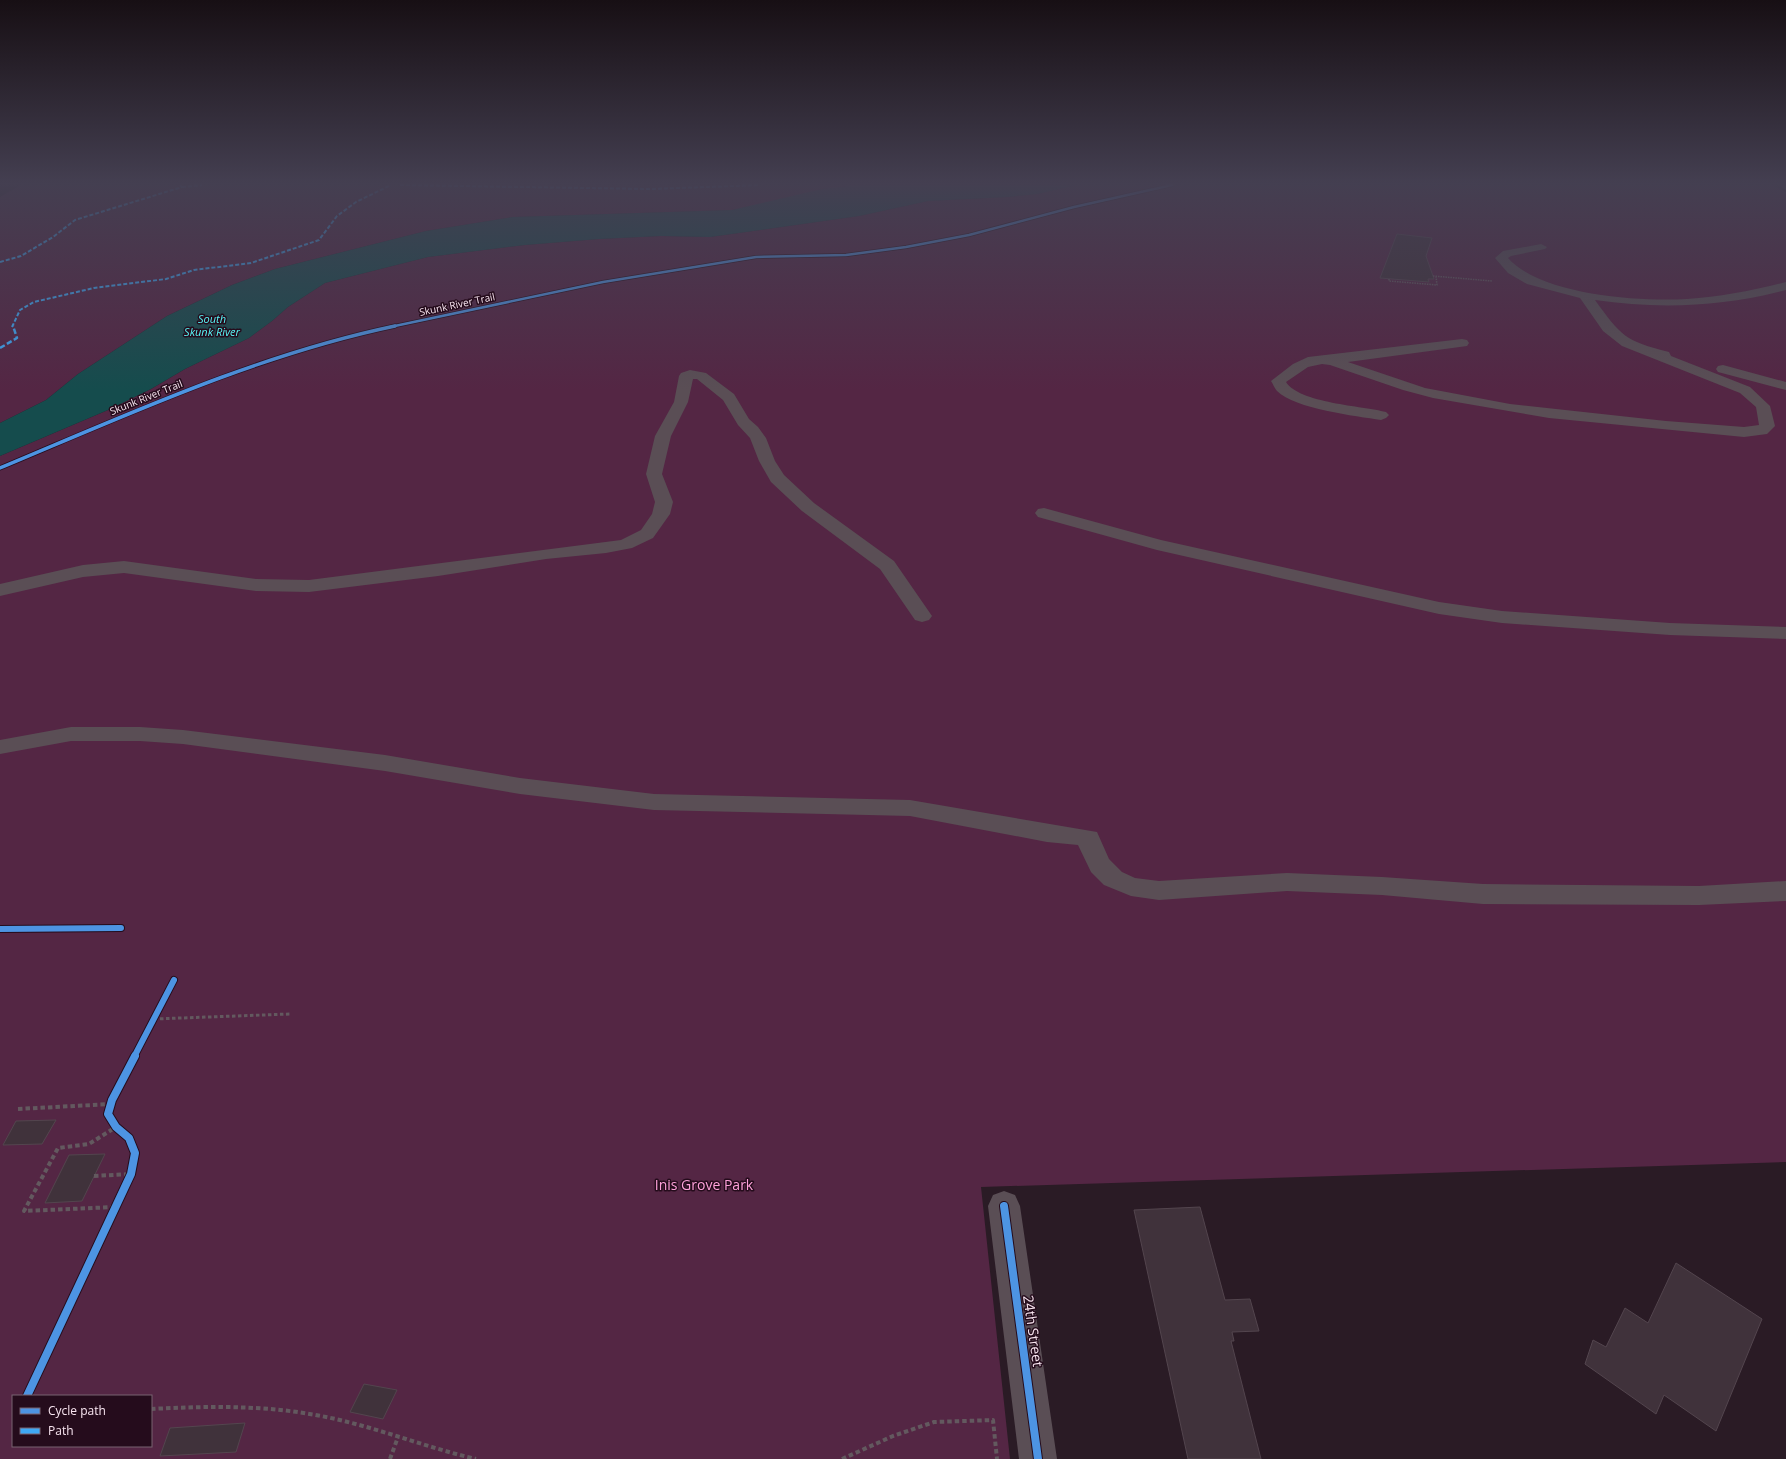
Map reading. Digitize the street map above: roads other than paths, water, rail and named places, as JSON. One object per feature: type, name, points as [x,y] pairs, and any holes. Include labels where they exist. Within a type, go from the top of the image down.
[{"type":"street","points":[[1506,253],[1501,258],[1506,266],[1535,283],[1584,295],[1638,301],[1703,302],[1786,286]]},
{"type":"street","points":[[1322,360],[1406,387],[1522,410],[1744,432],[1762,431],[1767,426],[1763,406],[1745,390],[1633,346],[1609,329],[1584,295]]},
{"type":"street","points":[[1381,415],[1308,400],[1284,391],[1279,386],[1278,381],[1306,361],[1391,353],[1462,343]]},
{"type":"street","points":[[1649,352],[1786,386]]},
{"type":"street","points":[[0,590],[83,571],[124,567],[256,585],[309,586],[438,570],[546,554],[606,548],[626,544],[647,534],[661,514],[664,502],[654,474],[658,452],[668,426],[681,402],[686,376],[690,374],[701,376],[729,397],[743,422],[753,430],[758,438],[767,461],[777,478],[808,507],[887,565],[906,595],[922,616]]},
{"type":"street","points":[[1044,513],[1157,545],[1439,608],[1502,617],[1581,623],[1670,629],[1786,633]]},
{"type":"street","points":[[0,747],[71,734],[140,734],[184,737],[385,763],[520,786],[654,802],[910,808],[1046,833],[1088,838],[1092,855],[1097,864],[1115,880],[1141,889],[1170,892],[1222,886],[1284,882],[1413,888],[1482,894],[1734,895],[1786,891]]},
{"type":"street","name":"24th Street","points":[[1004,1206],[1038,1459]]},
{"type":"water","name":"South Skunk River","points":[[338,253],[460,253],[428,257],[325,283],[288,307],[249,338],[185,369],[151,389],[108,410],[0,456],[0,423],[46,400],[78,374],[167,316],[232,285],[275,269]]},
{"type":"park label","name":"Inis Grove Park","points":[[704,1185]]}]
